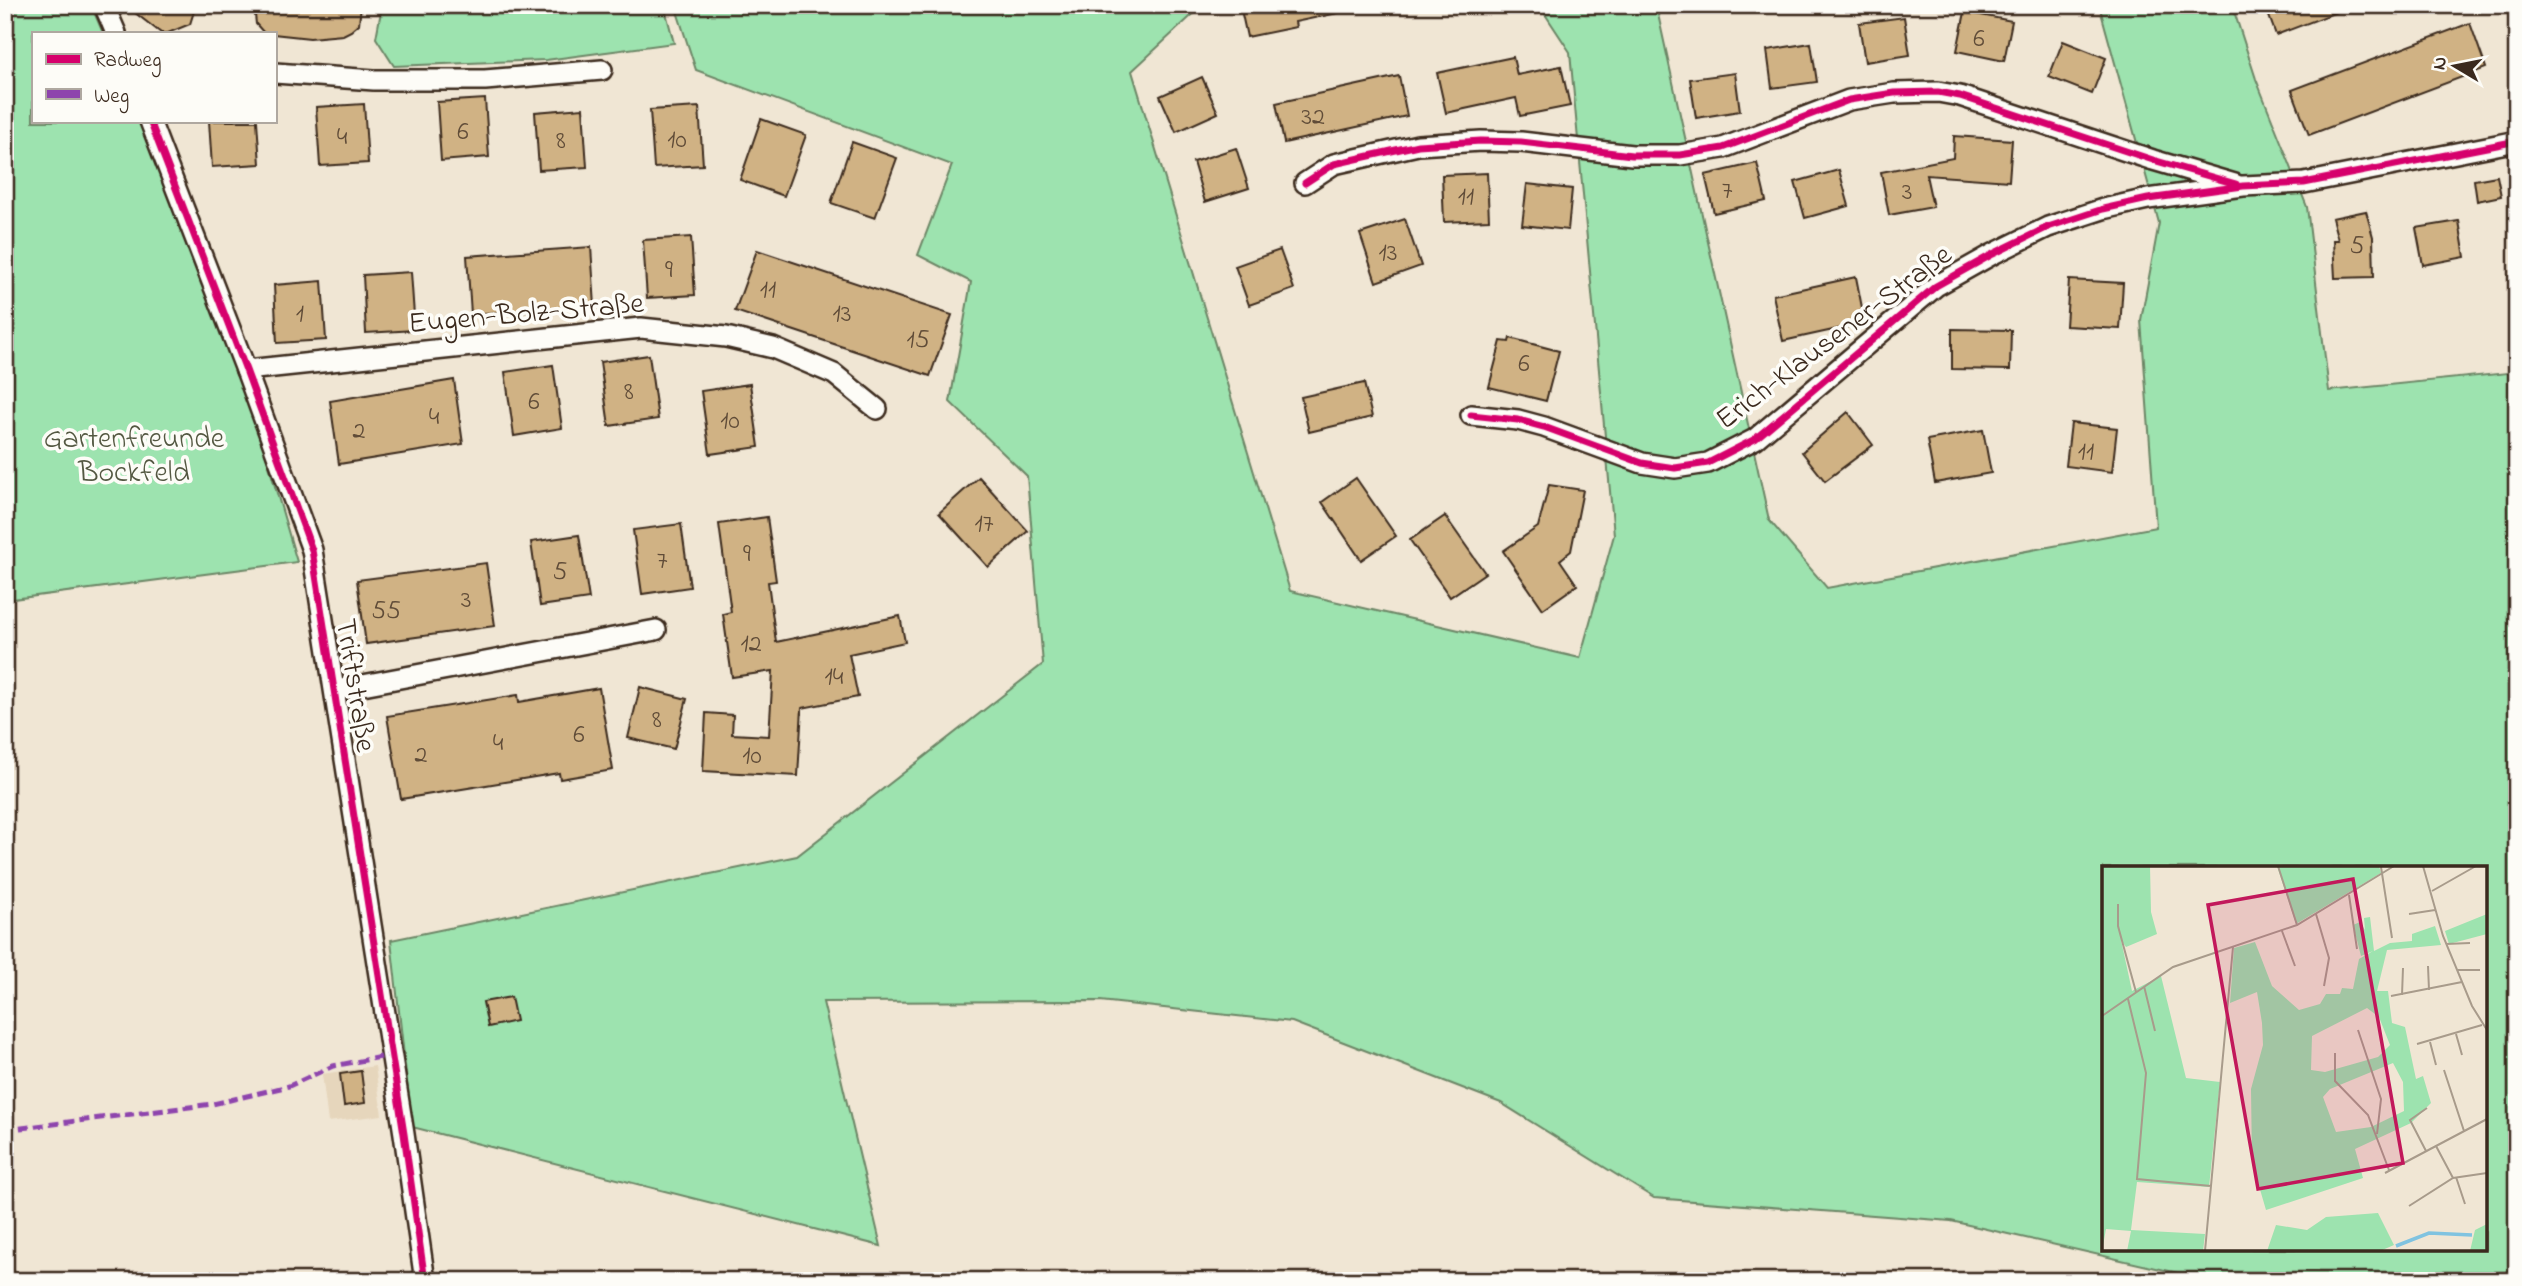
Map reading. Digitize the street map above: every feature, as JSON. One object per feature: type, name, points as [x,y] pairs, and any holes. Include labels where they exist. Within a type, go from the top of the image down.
[{"type":"street","points":[[104,5],[116,32]]},
{"type":"street","points":[[276,73],[374,80],[485,80],[602,70]]},
{"type":"street","points":[[1305,183],[1334,164],[1418,145],[1481,141],[1521,142],[1632,155],[1680,155],[1723,148],[1849,100],[1894,93],[1938,92],[1960,96],[2153,160],[2243,186]]},
{"type":"street","name":"Triftstraße","points":[[150,122],[312,550],[336,690],[425,1281]]},
{"type":"street","name":"Erich-Klausener-Straße","points":[[1471,415],[1544,427],[1642,463],[1675,468],[1708,463],[1755,439],[1936,286],[2048,227],[2103,209],[2148,199],[2243,186],[2304,183],[2517,141]]},
{"type":"street","name":"Eugen-Bolz-Straße","points":[[246,370],[641,328],[726,337],[773,348],[834,374],[877,409]]},
{"type":"street","points":[[336,690],[656,630]]},
{"type":"shaded area","points":[[375,1066],[382,1115],[328,1122],[322,1074]]},
{"type":"green space","name":"Gartenfreunde Bockfeld","points":[[5,5],[91,5],[103,32],[32,32],[32,122],[139,122],[242,373],[297,562],[5,600]]},
{"type":"green space","points":[[664,5],[674,43],[546,60],[394,66],[376,38],[382,6]]},
{"type":"green space","points":[[675,5],[1203,5],[1132,71],[1290,591],[1580,658],[1614,535],[1570,52],[1539,5],[1656,5],[1769,520],[1827,588],[2156,527],[2141,320],[2159,223],[2099,5],[2232,5],[2256,79],[2307,207],[2329,391],[2517,372],[2517,1271],[2430,1281],[2213,1281],[1951,1221],[1654,1198],[1501,1103],[1292,1022],[1100,1001],[823,1002],[881,1246],[412,1127],[391,940],[797,856],[1043,664],[1027,476],[950,402],[971,282],[918,255],[952,165],[696,70]]},
{"type":"building","points":[[125,5],[196,5],[190,24],[170,32],[160,32]]},
{"type":"building","points":[[254,5],[361,5],[359,24],[343,35],[310,38],[276,34],[276,32],[263,32],[256,24]]},
{"type":"building","points":[[1240,5],[1337,5],[1338,13],[1295,22],[1296,27],[1247,37]]},
{"type":"building","points":[[2265,5],[2349,5],[2350,7],[2276,35]]},
{"type":"building","points":[[1965,12],[2012,21],[2004,61],[1957,51]]},
{"type":"building","points":[[1904,17],[1910,55],[1865,62],[1859,23]]},
{"type":"building","points":[[2470,23],[2486,68],[2309,135],[2292,90]]},
{"type":"building","points":[[2063,41],[2106,58],[2092,94],[2049,77]]},
{"type":"building","points":[[1811,43],[1817,82],[1772,88],[1767,50]]},
{"type":"building","points":[[1513,57],[1517,75],[1561,66],[1570,106],[1520,116],[1516,98],[1446,113],[1437,73]]},
{"type":"building","points":[[1735,73],[1740,111],[1696,118],[1690,79]]},
{"type":"building","points":[[1399,76],[1407,116],[1284,143],[1276,103]]},
{"type":"building","points":[[1202,77],[1218,113],[1176,132],[1160,96]]},
{"type":"building","points":[[485,99],[489,157],[441,161],[437,102]]},
{"type":"building","points":[[364,104],[368,163],[320,166],[316,107]]},
{"type":"building","points":[[699,107],[703,165],[654,168],[650,110]]},
{"type":"building","points":[[583,108],[587,167],[539,170],[535,112]]},
{"type":"building","points":[[761,119],[806,135],[784,196],[740,180]]},
{"type":"building","points":[[209,122],[257,122],[260,164],[212,167]]},
{"type":"building","points":[[1954,136],[2012,140],[2009,181],[1926,175],[1933,207],[1889,215],[1881,172],[1953,158]]},
{"type":"building","points":[[852,142],[897,158],[875,218],[831,203]]},
{"type":"building","points":[[1236,148],[1249,188],[1205,202],[1193,162]]},
{"type":"building","points":[[1757,163],[1766,201],[1714,213],[1705,175]]},
{"type":"building","points":[[1839,170],[1849,206],[1805,218],[1795,182]]},
{"type":"building","points":[[1487,173],[1489,220],[1444,222],[1442,175]]},
{"type":"building","points":[[2497,176],[2501,196],[2477,201],[2474,180]]},
{"type":"building","points":[[1527,184],[1572,189],[1568,230],[1522,225]]},
{"type":"building","points":[[2366,211],[2373,237],[2374,277],[2335,278],[2333,240],[2338,240],[2332,218]]},
{"type":"building","points":[[1405,219],[1421,266],[1376,282],[1360,234]]},
{"type":"building","points":[[2459,221],[2465,257],[2423,265],[2416,228]]},
{"type":"building","points":[[691,237],[695,295],[647,298],[643,240]]},
{"type":"building","points":[[591,247],[595,306],[471,314],[467,256]]},
{"type":"building","points":[[757,250],[952,315],[930,376],[735,311]]},
{"type":"building","points":[[1280,250],[1294,289],[1249,305],[1235,266]]},
{"type":"building","points":[[411,272],[415,330],[366,333],[363,275]]},
{"type":"building","points":[[1856,277],[1865,323],[1783,341],[1773,295]]},
{"type":"building","points":[[2069,280],[2123,283],[2120,329],[2066,326]]},
{"type":"building","points":[[322,281],[326,340],[277,343],[274,285]]},
{"type":"building","points":[[1952,329],[2011,330],[2010,370],[1952,369]]},
{"type":"building","points":[[1510,338],[1559,351],[1546,401],[1489,387],[1501,341],[1509,342]]},
{"type":"building","points":[[649,355],[658,419],[609,426],[600,362]]},
{"type":"building","points":[[553,365],[562,428],[514,436],[505,372]]},
{"type":"building","points":[[454,380],[463,444],[339,464],[330,401]]},
{"type":"building","points":[[1364,383],[1372,417],[1309,432],[1301,397]]},
{"type":"building","points":[[750,384],[759,447],[710,454],[701,391]]},
{"type":"building","points":[[1848,412],[1873,445],[1825,481],[1802,452]]},
{"type":"building","points":[[2071,423],[2117,428],[2112,472],[2066,466]]},
{"type":"building","points":[[1983,430],[1991,473],[1935,483],[1927,440]]},
{"type":"building","points":[[979,477],[1028,531],[988,567],[939,513]]},
{"type":"building","points":[[1356,478],[1396,536],[1361,560],[1322,502]]},
{"type":"building","points":[[1549,485],[1583,490],[1571,551],[1560,560],[1577,585],[1543,609],[1503,551],[1538,527]]},
{"type":"building","points":[[1445,516],[1485,573],[1450,597],[1410,540]]},
{"type":"building","points":[[767,517],[776,581],[768,582],[776,642],[900,616],[905,642],[849,654],[858,697],[802,708],[798,776],[703,771],[706,713],[733,715],[732,734],[769,736],[773,671],[732,677],[723,614],[731,612],[719,524]]},
{"type":"building","points":[[681,524],[690,587],[642,594],[633,530]]},
{"type":"building","points":[[579,535],[589,599],[540,606],[531,542]]},
{"type":"building","points":[[486,563],[495,626],[366,644],[357,580]]},
{"type":"building","points":[[640,687],[687,699],[674,749],[628,738]]},
{"type":"building","points":[[599,688],[613,770],[560,779],[559,773],[401,799],[387,716],[518,695],[519,702]]},
{"type":"building","points":[[511,997],[516,1021],[488,1027],[483,1002]]},
{"type":"building","points":[[361,1071],[365,1103],[344,1106],[340,1074]]},
{"type":"marked path","points":[[5,1130],[213,1104],[289,1086],[333,1066],[392,1055]]},
{"type":"cycle path","points":[[1305,183],[1334,164],[1418,145],[1481,141],[1521,142],[1632,155],[1680,155],[1723,148],[1849,100],[1894,93],[1938,92],[1960,96],[2153,160],[2236,184]]},
{"type":"cycle path","points":[[150,122],[312,550],[425,1281]]},
{"type":"cycle path","points":[[1471,415],[1518,420],[1544,427],[1642,463],[1675,468],[1708,463],[1755,439],[1936,286],[2048,227],[2103,209],[2148,199],[2243,186],[2304,183],[2517,141]]}]
